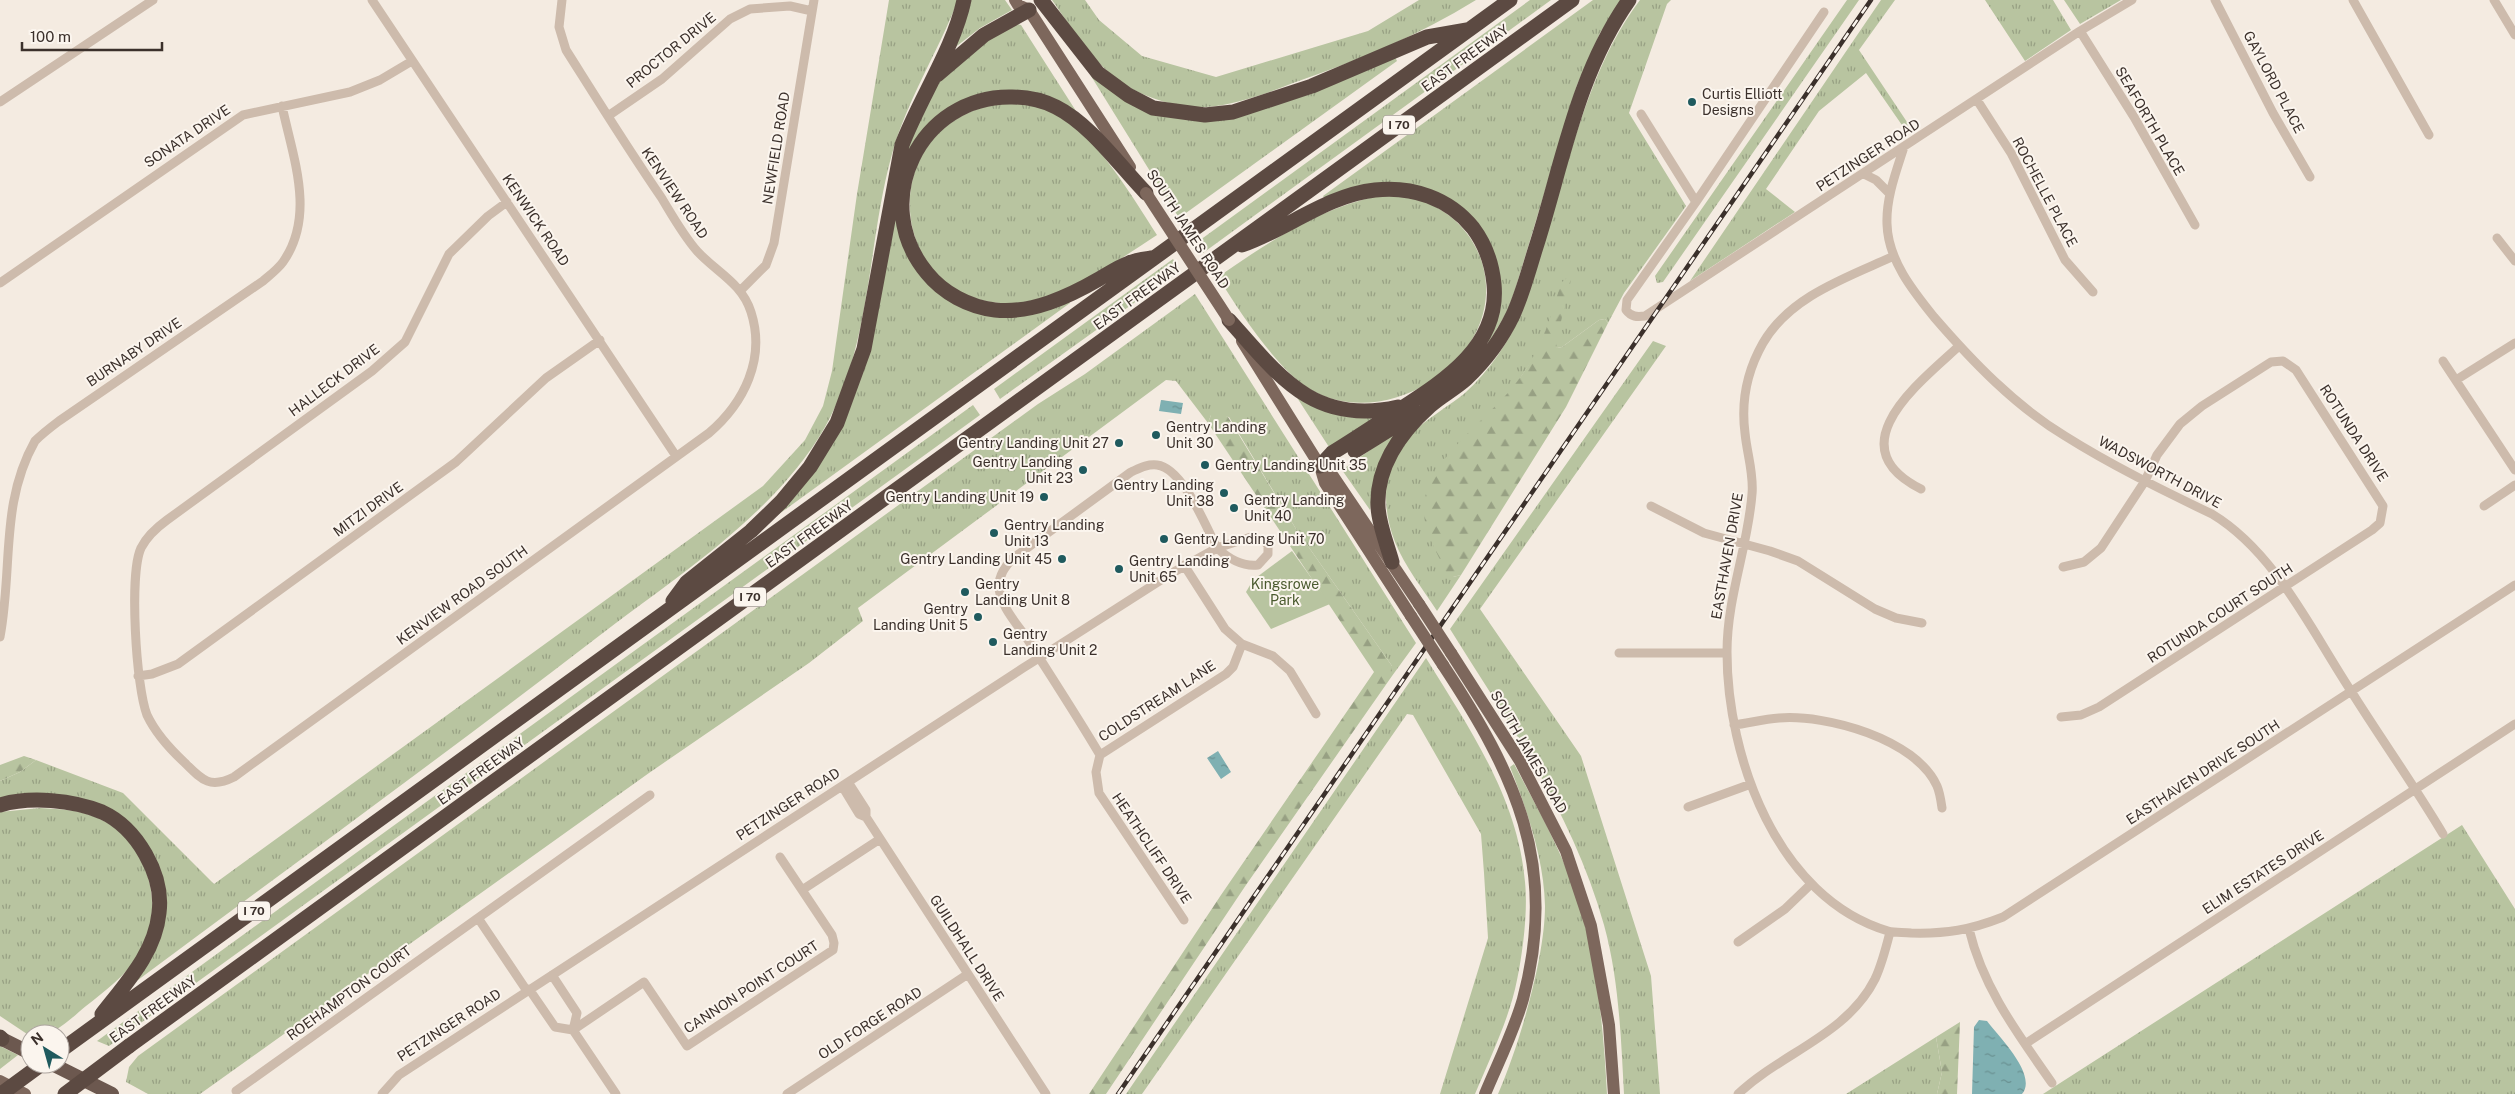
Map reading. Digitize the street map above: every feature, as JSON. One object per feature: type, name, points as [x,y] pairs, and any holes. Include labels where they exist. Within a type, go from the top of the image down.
[{"type":"highway","points":[[662,615],[687,582],[751,531],[782,502],[810,467],[837,423],[864,349],[902,144],[950,39],[964,0]]},
{"type":"highway","points":[[1041,0],[1098,73],[1128,95],[1153,108],[1205,115],[1233,112],[1312,86],[1427,37],[1471,29]]},
{"type":"highway","name":"EAST FREEWAY","points":[[70,1044],[1510,0]]},
{"type":"highway","name":"EAST FREEWAY","points":[[65,1094],[1572,0]]},
{"type":"highway","points":[[1320,466],[1338,461],[1431,406],[1455,388],[1474,370],[1495,344],[1512,316],[1534,253],[1567,137],[1589,71],[1607,35],[1629,0]]},
{"type":"highway","points":[[930,83],[956,57],[984,35],[1029,5]]},
{"type":"highway","points":[[1146,193],[1080,123],[1067,113],[1055,106],[1030,98],[1000,97],[972,103],[955,112],[940,122],[927,136],[908,167],[903,186],[901,213],[907,240],[930,277],[956,297],[977,306],[995,310],[1016,310],[1042,305],[1076,291],[1128,263],[1157,256]]},
{"type":"highway","points":[[1226,250],[1265,237],[1330,204],[1374,190],[1403,189],[1441,201],[1461,216],[1483,244],[1493,273],[1493,306],[1489,324],[1481,341],[1458,368],[1407,405],[1332,453],[1320,466]]},
{"type":"highway","points":[[1228,320],[1272,367],[1291,384],[1316,401],[1327,406],[1357,412],[1407,405]]},
{"type":"highway","points":[[1392,562],[1378,513],[1380,478],[1396,443],[1431,406]]},
{"type":"highway","points":[[0,805],[41,801],[72,805],[102,813],[130,835],[142,848],[151,866],[160,913],[150,947],[144,958],[92,1027]]},
{"type":"highway","points":[[1,1038],[20,1048]]},
{"type":"highway","points":[[70,1073],[112,1094]]},
{"type":"highway","points":[[2,1094],[29,1074]]},
{"type":"main road","name":"SOUTH JAMES ROAD","points":[[1015,0],[1018,5],[1029,5],[1320,466],[1325,483],[1486,733],[1510,782],[1526,828],[1535,886],[1534,940],[1522,1000],[1486,1094]]},
{"type":"main road","name":"SOUTH JAMES ROAD","points":[[1320,466],[1333,476],[1451,653],[1520,761],[1566,851],[1592,926],[1609,1025],[1614,1094]]},
{"type":"main road","points":[[0,1081],[25,1094]]},
{"type":"street","points":[[0,102],[153,0]]},
{"type":"street","name":"KENWICK ROAD","points":[[372,0],[676,456]]},
{"type":"street","name":"NEWFIELD ROAD","points":[[742,290],[766,265],[774,242],[814,0]]},
{"type":"street","name":"PETZINGER ROAD","points":[[1696,202],[1628,300],[1626,305],[1629,314],[1636,317],[1645,316],[2080,31],[2132,0]]},
{"type":"street","name":"GAYLORD PLACE","points":[[2215,0],[2273,113],[2310,177]]},
{"type":"street","points":[[2353,0],[2429,135]]},
{"type":"street","points":[[2494,0],[2515,36]]},
{"type":"street","name":"KENVIEW ROAD","points":[[560,1],[559,27],[566,50],[697,251],[742,290],[751,312],[756,336],[755,358],[743,395],[722,422]]},
{"type":"street","name":"PROCTOR DRIVE","points":[[608,116],[662,79],[730,19],[750,8],[790,6],[812,11]]},
{"type":"street","points":[[1641,114],[1696,202],[1824,12]]},
{"type":"street","name":"SEAFORTH PLACE","points":[[2080,31],[2130,110],[2195,225]]},
{"type":"street","name":"SONATA DRIVE","points":[[0,283],[243,114],[350,92],[380,80],[412,61]]},
{"type":"street","name":"ROCHELLE PLACE","points":[[1977,100],[2011,153],[2065,260],[2093,292]]},
{"type":"street","name":"BURNABY DRIVE","points":[[0,637],[5,591],[4,517],[9,490],[21,463],[36,440],[58,421],[263,281],[282,264],[295,242],[301,214],[301,192],[282,106]]},
{"type":"street","name":"WADSWORTH DRIVE","points":[[1904,147],[1890,194],[1887,224],[1894,256],[1905,278],[1918,297],[1982,370],[2039,418],[2064,436],[2227,523],[2253,546],[2284,587],[2416,789],[2443,834]]},
{"type":"street","points":[[1864,174],[1876,180],[1890,194]]},
{"type":"street","name":"HALLECK DRIVE","points":[[138,676],[136,566],[141,548],[151,532],[372,370],[405,342],[449,254],[488,216],[507,202]]},
{"type":"street","points":[[2497,238],[2515,261]]},
{"type":"street","name":"EASTHAVEN DRIVE","points":[[1890,932],[1846,912],[1810,885],[1781,846],[1767,821],[1751,784],[1734,725],[1727,652],[1730,612],[1750,519],[1752,490],[1745,434],[1746,383],[1764,341],[1789,312],[1837,282],[1894,256]]},
{"type":"street","name":"MITZI DRIVE","points":[[138,676],[152,674],[178,664],[313,567],[456,462],[546,378],[600,340]]},
{"type":"street","points":[[2456,380],[2515,344]]},
{"type":"street","points":[[1921,489],[1902,480],[1890,464],[1885,444],[1886,429],[1899,402],[1959,346]]},
{"type":"street","name":"ROTUNDA DRIVE","points":[[2145,480],[2157,454],[2180,424],[2202,406],[2271,362],[2283,361],[2296,370],[2380,499],[2383,513]]},
{"type":"street","points":[[2443,361],[2515,470]]},
{"type":"street","name":"KENVIEW ROAD SOUTH","points":[[138,676],[148,716],[171,749],[197,775],[215,784],[234,777],[722,422]]},
{"type":"street","points":[[1100,755],[1003,602],[999,587],[1002,571],[1012,559],[1131,472],[1151,465],[1158,465],[1172,471],[1196,507],[1218,548]]},
{"type":"street","points":[[2063,568],[2084,562],[2101,548],[2145,480]]},
{"type":"street","points":[[2484,506],[2515,485]]},
{"type":"street","points":[[1651,506],[1704,533],[1798,561],[1875,609],[1896,618],[1922,623]]},
{"type":"street","name":"ROTUNDA COURT SOUTH","points":[[2061,717],[2081,716],[2099,707],[2372,530],[2380,523],[2383,513]]},
{"type":"street","name":"PETZINGER ROAD","points":[[382,1094],[399,1075],[528,990],[1184,566],[1218,548],[1251,537],[1258,537],[1268,546],[1268,554],[1258,564],[1251,566],[1226,557],[1218,548]]},
{"type":"street","points":[[1184,566],[1225,629],[1242,644],[1273,656],[1290,671],[1316,714]]},
{"type":"street","name":"EASTHAVEN DRIVE SOUTH","points":[[1890,932],[1940,934],[1969,929],[2003,917],[2515,585]]},
{"type":"street","name":"COLDSTREAM LANE","points":[[1100,755],[1226,674],[1233,667],[1242,644]]},
{"type":"street","points":[[1619,653],[1727,652]]},
{"type":"street","points":[[1734,725],[1779,718],[1807,718],[1826,720],[1865,731],[1907,753],[1924,769],[1937,787],[1942,808]]},
{"type":"street","name":"ELIM ESTATES DRIVE","points":[[2025,1044],[2515,724]]},
{"type":"street","name":"HEATHCLIFF DRIVE","points":[[1100,755],[1096,772],[1098,793],[1184,920]]},
{"type":"street","name":"GUILDHALL DRIVE","points":[[845,784],[860,814],[866,816],[1046,1094]]},
{"type":"street","points":[[1688,807],[1751,784]]},
{"type":"street","name":"ROEHAMPTON COURT","points":[[236,1091],[650,795]]},
{"type":"street","points":[[802,890],[880,839]]},
{"type":"street","name":"CANNON POINT COURT","points":[[573,1030],[644,982],[687,1046],[833,950],[834,942],[832,935],[780,857]]},
{"type":"street","points":[[1738,942],[1785,909],[1810,885]]},
{"type":"street","points":[[478,918],[555,1027],[573,1030]]},
{"type":"street","points":[[1969,929],[1982,973],[1995,998],[2052,1083]]},
{"type":"street","points":[[1738,1094],[1846,1016],[1862,999],[1874,980],[1890,932]]},
{"type":"street","name":"OLD FORGE ROAD","points":[[787,1094],[968,974]]},
{"type":"street","points":[[552,975],[576,1013],[573,1030],[616,1094]]},
{"type":"green space","points":[[889,0],[958,0],[914,95],[892,154],[884,188],[867,293],[852,362],[840,395],[825,427],[804,459],[779,489],[721,543],[424,768],[138,980],[136,978],[163,895],[118,816],[0,800],[0,781],[20,772],[36,760],[123,793],[214,884],[763,486],[805,440],[823,406],[832,371],[857,194]]},
{"type":"green space","points":[[970,0],[1005,0],[1012,10],[980,28],[953,49]]},
{"type":"green space","points":[[1052,0],[1085,0],[1099,20],[1142,56],[1216,77],[1368,31],[1419,0],[1476,0],[1432,25],[1387,47],[1340,66],[1250,98],[1228,104],[1195,107],[1161,101],[1139,92],[1120,81],[1091,54]]},
{"type":"green space","points":[[1530,0],[1551,0],[1203,253],[1196,243]]},
{"type":"green space","points":[[1593,0],[1621,0],[1600,33],[1577,85],[1515,290],[1507,312],[1489,342],[1486,340],[1496,264],[1434,191],[1325,199],[1323,196]]},
{"type":"green space","points":[[1640,0],[1671,0],[1667,4],[1629,113],[1686,206],[1624,293],[1608,323],[1605,319],[1599,320],[1562,347],[1557,348],[1546,330],[1538,352],[1516,384],[1453,577],[1461,575],[1437,611],[1414,578],[1395,542],[1390,527],[1386,496],[1391,466],[1407,439],[1419,427],[1465,393],[1474,384],[1498,356],[1511,334],[1522,312],[1585,108],[1614,41]]},
{"type":"green space","points":[[1847,0],[1859,0],[1663,282],[1657,283],[1655,276]]},
{"type":"green space","points":[[1881,0],[1895,0],[1859,50],[1911,128],[1906,131],[1866,73],[1819,111],[1766,189],[1795,212],[1690,281]]},
{"type":"green space","points":[[1985,0],[2053,0],[2071,30],[2025,61]]},
{"type":"green space","points":[[2064,0],[2121,0],[2080,24]]},
{"type":"green space","points":[[1013,23],[1021,25],[1076,111],[1052,100],[1028,93],[1002,92],[976,96],[908,153],[905,152],[934,88],[956,63]]},
{"type":"green space","points":[[1395,57],[1397,61],[1179,218],[1091,76],[1194,118]]},
{"type":"green space","points":[[1021,103],[1058,114],[1072,123],[1086,136],[1113,168],[1157,235],[1089,278],[1052,295],[1015,303],[974,298],[943,280],[922,253],[911,220],[911,186],[923,153],[947,125],[984,107],[997,104]]},
{"type":"green space","points":[[1378,196],[1415,198],[1439,208],[1455,220],[1468,234],[1478,251],[1484,269],[1486,288],[1484,308],[1478,328],[1465,350],[1448,369],[1427,384],[1403,395],[1378,402],[1353,403],[1328,398],[1305,386],[1293,376],[1257,336],[1218,277],[1294,228],[1335,209]]},
{"type":"green space","points":[[893,207],[898,228],[961,306],[1068,300],[1070,303],[775,517],[839,425]]},
{"type":"green space","points":[[1173,259],[1180,270],[1000,399],[994,389]]},
{"type":"green space","points":[[1568,277],[1571,280],[1556,342],[1557,348],[1562,347],[1599,320],[1605,319],[1608,323],[1566,407],[1461,575],[1453,577],[1447,574],[1425,524],[1424,506],[1428,489],[1436,472],[1447,456],[1504,397],[1525,371],[1544,335],[1561,283]]},
{"type":"green space","points":[[1195,294],[1416,643],[1392,676],[1392,666],[1296,529],[1229,417],[1211,415],[1208,423],[1176,381],[1166,380],[858,608],[863,621],[809,663],[649,773],[200,1094],[148,1094],[126,1082],[129,1067],[138,1056],[1038,404],[1085,374]]},
{"type":"green space","points":[[1653,341],[1666,346],[1480,609],[1581,756],[1651,976],[1660,1094],[1624,1094],[1619,1009],[1613,966],[1604,925],[1591,884],[1575,845],[1538,771],[1450,629]]},
{"type":"green space","points":[[1294,393],[1370,417],[1372,420],[1329,447]]},
{"type":"green space","points":[[973,405],[980,415],[109,1046],[97,1041]]},
{"type":"green space","points":[[1217,412],[1228,417],[1296,529],[1392,666],[1392,676],[1246,885],[1106,1094],[1089,1094],[1221,895],[1374,672],[1208,423],[1211,415]]},
{"type":"green space","points":[[1398,430],[1373,487],[1370,510],[1342,470]]},
{"type":"green space","name":"Kingsrowe Park","points":[[1292,551],[1330,604],[1271,629],[1246,592],[1253,580]]},
{"type":"green space","points":[[1426,658],[1474,737],[1502,793],[1513,821],[1525,882],[1524,931],[1514,994],[1499,1037],[1475,1094],[1440,1094],[1488,938],[1481,834],[1413,715],[1407,714],[1142,1094],[1126,1094]]},
{"type":"green space","points":[[24,756],[36,760],[20,772],[0,781],[0,765]]},
{"type":"green space","points":[[1514,764],[1562,859],[1578,899],[1592,954],[1603,1038],[1607,1094],[1498,1094],[1522,1027],[1536,976],[1544,927],[1544,888],[1538,853],[1534,835],[1510,767]]},
{"type":"green space","points":[[40,808],[78,812],[100,819],[117,830],[131,844],[142,861],[149,879],[152,898],[151,918],[147,938],[138,956],[121,977],[64,1024],[20,1024],[20,1029],[0,1016],[0,812]]},
{"type":"green space","points":[[2462,825],[2515,909],[2515,1094],[2043,1094]]},
{"type":"green space","points":[[1960,1022],[1957,1094],[1937,1094],[1942,1072],[1936,1037]]},
{"type":"green space","points":[[1936,1037],[1942,1072],[1937,1094],[1846,1094]]},
{"type":"green space","points":[[0,1046],[18,1055],[0,1069]]},
{"type":"water","points":[[1161,400],[1183,403],[1181,414],[1159,411]]},
{"type":"water","points":[[1218,751],[1231,772],[1221,779],[1207,758]]},
{"type":"water","points":[[1979,1020],[1987,1021],[2015,1056],[2025,1077],[2026,1086],[2022,1094],[1972,1094],[1974,1027]]},
{"type":"railway","points":[[1118,1094],[1871,0]]},
{"type":"place","name":"Curtis Elliott Designs","points":[[1692,102]]},
{"type":"place","name":"Gentry Landing Unit 30","points":[[1156,435]]},
{"type":"place","name":"Gentry Landing Unit 27","points":[[1119,443]]},
{"type":"place","name":"Gentry Landing Unit 35","points":[[1205,465]]},
{"type":"place","name":"Gentry Landing Unit 23","points":[[1083,470]]},
{"type":"place","name":"Gentry Landing Unit 38","points":[[1224,493]]},
{"type":"place","name":"Gentry Landing Unit 19","points":[[1044,497]]},
{"type":"place","name":"Gentry Landing Unit 40","points":[[1234,508]]},
{"type":"place","name":"Gentry Landing Unit 13","points":[[994,533]]},
{"type":"place","name":"Gentry Landing Unit 70","points":[[1164,539]]},
{"type":"place","name":"Gentry Landing Unit 45","points":[[1062,559]]},
{"type":"place","name":"Gentry Landing Unit 65","points":[[1119,569]]},
{"type":"place","name":"Gentry Landing Unit 8","points":[[965,592]]},
{"type":"place","name":"Gentry Landing Unit 5","points":[[978,617]]},
{"type":"place","name":"Gentry Landing Unit 2","points":[[993,642]]}]
